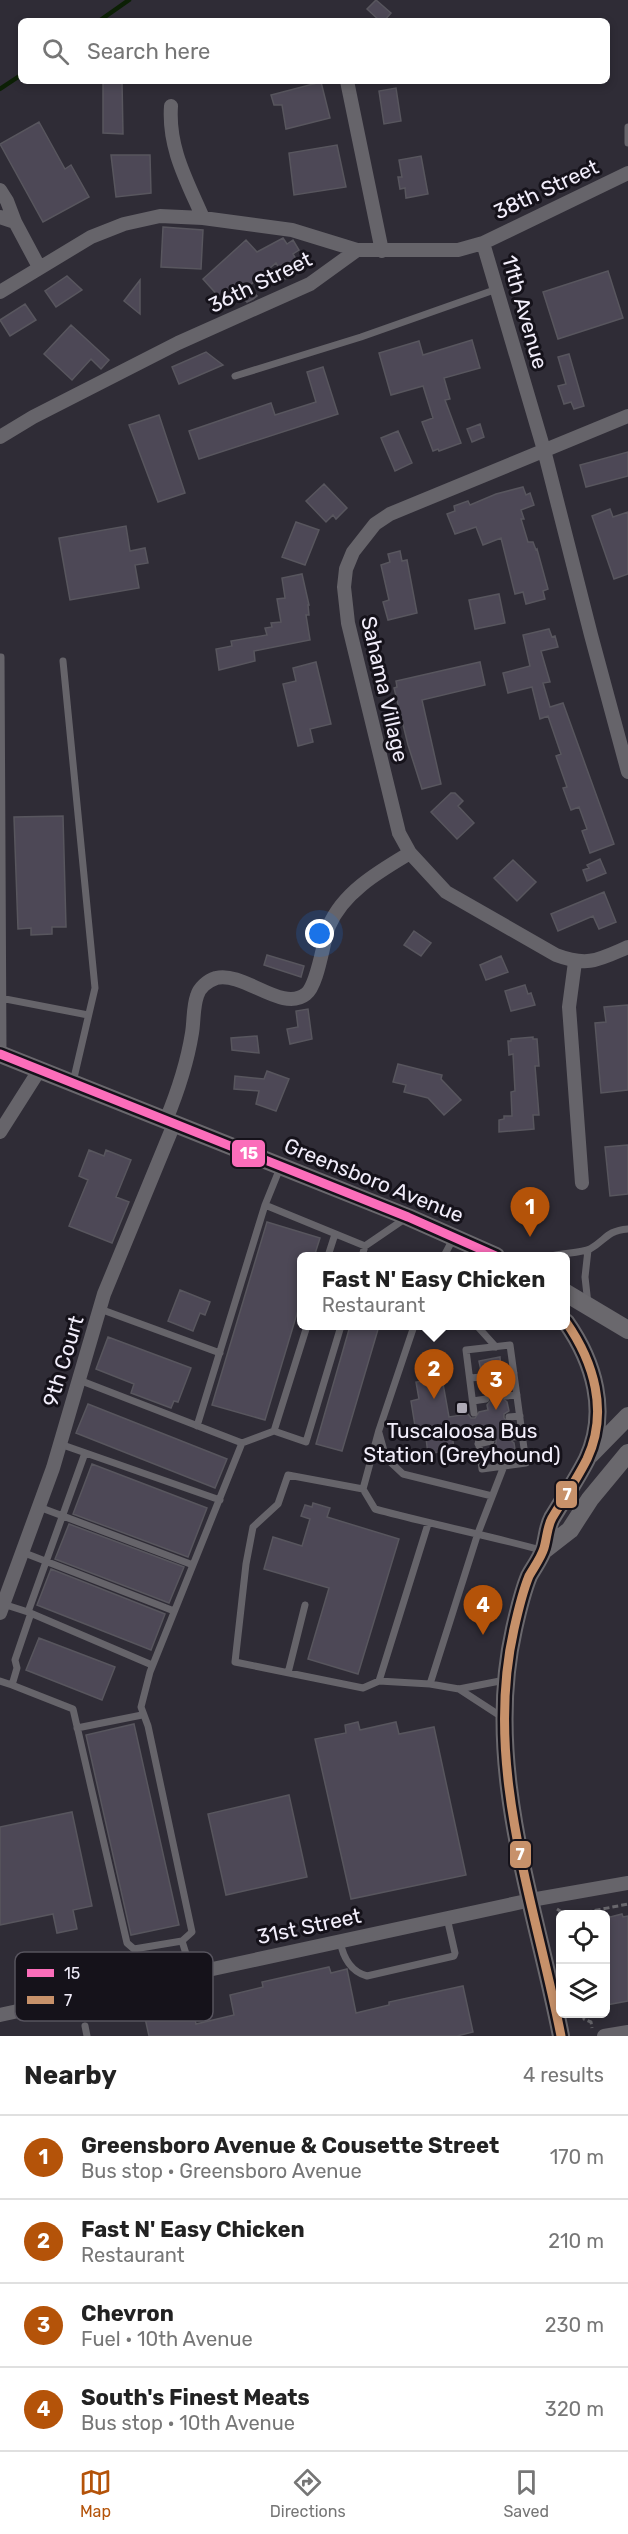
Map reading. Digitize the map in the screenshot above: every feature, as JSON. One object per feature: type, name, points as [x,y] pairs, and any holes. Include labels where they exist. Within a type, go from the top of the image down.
[{"type":"main road","name":"Greensboro Avenue","points":[[1,1054],[408,1217],[486,1252]]},
{"type":"main road","points":[[570,1295],[623,1324]]},
{"type":"main road","points":[[570,1328],[582,1345],[594,1379],[597,1412],[588,1456]]},
{"type":"main road","points":[[561,2036],[509,1789],[503,1717],[506,1679],[523,1594],[543,1551],[551,1520],[588,1456],[628,1416]]},
{"type":"main road","points":[[543,1551],[570,1530],[590,1499],[628,1453]]},
{"type":"street","points":[[348,84],[382,250]]},
{"type":"street","points":[[171,106],[172,143],[203,218]]},
{"type":"street","name":"38th Street","points":[[483,243],[628,173]]},
{"type":"street","points":[[0,190],[39,267]]},
{"type":"street","name":"36th Street","points":[[0,292],[91,237],[124,224],[160,216],[203,218],[292,230],[357,250]]},
{"type":"street","points":[[0,217],[15,222]]},
{"type":"street","name":"11th Avenue","points":[[357,250],[458,250],[483,243],[544,450]]},
{"type":"street","name":"36th Street","points":[[0,437],[33,417],[178,343],[310,284],[357,250]]},
{"type":"street","name":"Sahama Village","points":[[575,962],[556,956],[461,903],[433,880],[410,853],[393,815],[348,623],[344,587],[346,569],[353,552],[375,524],[390,514],[628,416]]},
{"type":"street","points":[[544,450],[628,772]]},
{"type":"street","name":"9th Court","points":[[2,1609],[60,1444],[100,1309],[170,1122],[186,1068],[197,996],[206,982],[218,977],[236,980],[282,998],[298,999],[308,993],[314,983],[330,924],[339,909],[364,883],[410,853]]},
{"type":"street","points":[[582,1183],[569,1007],[575,962],[598,960],[628,947]]},
{"type":"street","points":[[0,1132],[40,1069]]},
{"type":"street","name":"31st Street","points":[[213,1968],[531,1900],[628,1883]]},
{"type":"street","name":"31st Street","points":[[0,2015],[15,2012]]},
{"type":"street","points":[[604,2036],[628,2032]]},
{"type":"lane","points":[[628,127],[626,137],[628,143]]},
{"type":"lane","points":[[235,376],[361,337],[497,289]]},
{"type":"lane","points":[[1,657],[1,1054]]},
{"type":"lane","points":[[63,661],[95,988],[73,1082]]},
{"type":"lane","points":[[2,998],[88,1015]]},
{"type":"lane","points":[[197,1426],[280,1166]]},
{"type":"lane","points":[[266,1205],[365,1246]]},
{"type":"lane","points":[[363,1252],[365,1246],[408,1217]]},
{"type":"lane","points":[[565,1252],[588,1250],[614,1230],[628,1229]]},
{"type":"lane","points":[[330,1252],[335,1234]]},
{"type":"lane","points":[[446,1252],[454,1237]]},
{"type":"lane","points":[[588,1250],[585,1277],[588,1304]]},
{"type":"lane","points":[[100,1309],[220,1353]]},
{"type":"lane","points":[[274,1431],[306,1330]]},
{"type":"lane","points":[[79,1380],[242,1443],[274,1431],[306,1442],[340,1330]]},
{"type":"lane","points":[[413,1330],[379,1430],[363,1489],[375,1509],[543,1551]]},
{"type":"lane","points":[[483,1330],[496,1347]]},
{"type":"lane","points":[[474,1413],[466,1350],[510,1345],[526,1463],[482,1469],[477,1430]]},
{"type":"lane","points":[[502,1375],[514,1373]]},
{"type":"lane","points":[[470,1378],[482,1377]]},
{"type":"lane","points":[[506,1396],[517,1395]]},
{"type":"lane","points":[[473,1401],[486,1400]]},
{"type":"lane","points":[[510,1417],[520,1416]]},
{"type":"lane","points":[[379,1430],[386,1458],[403,1474],[492,1497]]},
{"type":"lane","points":[[513,1437],[522,1436]]},
{"type":"lane","points":[[478,1444],[491,1442]]},
{"type":"lane","points":[[0,1681],[73,1709],[127,1944],[134,1949],[182,1941],[192,1932],[148,1726],[141,1707],[152,1665],[242,1443]]},
{"type":"lane","points":[[60,1444],[220,1500]]},
{"type":"lane","points":[[12,1685],[16,1668],[15,1660],[29,1612],[85,1453]]},
{"type":"lane","points":[[430,1684],[478,1533],[504,1466]]},
{"type":"lane","points":[[363,1489],[288,1474],[278,1504],[253,1527],[246,1564],[235,1662],[363,1688],[380,1681],[430,1684],[459,1689],[506,1679]]},
{"type":"lane","points":[[39,1507],[193,1565]]},
{"type":"lane","points":[[380,1681],[428,1524]]},
{"type":"lane","points":[[22,1552],[47,1559],[174,1611]]},
{"type":"lane","points":[[288,1673],[304,1605]]},
{"type":"lane","points":[[2,1609],[29,1612],[152,1665]]},
{"type":"lane","points":[[459,1689],[503,1717]]},
{"type":"lane","points":[[77,1728],[142,1714]]},
{"type":"lane","points":[[340,1941],[346,1960],[367,1976],[453,1956],[455,1953],[447,1918]]},
{"type":"lane","points":[[182,1941],[185,1952]]},
{"type":"lane","points":[[85,2026],[87,2036]]},
{"type":"path","points":[[598,1910],[628,1904]]},
{"type":"path","points":[[584,2018],[591,2022],[593,2036]]},
{"type":"building","points":[[376,0],[391,13],[387,18],[377,18],[367,9]]},
{"type":"building","points":[[103,84],[122,84],[123,134],[103,133]]},
{"type":"building","points":[[322,84],[330,118],[286,129],[282,105],[274,105],[271,95]]},
{"type":"building","points":[[396,88],[401,121],[384,124],[379,91]]},
{"type":"building","points":[[39,122],[65,169],[71,165],[89,197],[43,222],[0,144]]},
{"type":"building","points":[[337,145],[346,187],[294,195],[289,153]]},
{"type":"building","points":[[111,155],[150,155],[151,193],[116,197]]},
{"type":"building","points":[[421,156],[428,194],[406,198],[405,188],[400,189],[398,177],[402,177],[399,160]]},
{"type":"building","points":[[163,227],[203,230],[201,269],[161,267]]},
{"type":"building","points":[[283,238],[287,244],[293,240],[299,250],[293,254],[302,269],[285,279],[276,263],[248,287],[257,296],[253,299],[247,302],[241,296],[228,307],[203,279],[246,240],[257,252]]},
{"type":"building","points":[[608,271],[623,318],[558,339],[543,292]]},
{"type":"building","points":[[67,276],[82,290],[56,307],[45,291]]},
{"type":"building","points":[[140,280],[140,314],[124,301]]},
{"type":"building","points":[[25,304],[36,320],[10,336],[0,320]]},
{"type":"building","points":[[71,325],[109,360],[101,369],[91,359],[72,380],[44,354]]},
{"type":"building","points":[[472,340],[480,368],[444,378],[450,399],[445,400],[461,443],[433,451],[422,422],[433,418],[423,386],[391,395],[379,353],[419,341],[423,355]]},
{"type":"building","points":[[206,352],[223,365],[179,384],[172,367]]},
{"type":"building","points":[[569,354],[584,406],[574,409],[571,402],[564,404],[558,386],[566,384],[558,357]]},
{"type":"building","points":[[323,367],[338,414],[199,459],[189,431],[271,403],[275,415],[316,402],[307,372]]},
{"type":"building","points":[[159,415],[185,493],[158,502],[129,425]]},
{"type":"building","points":[[480,424],[484,437],[472,442],[467,429]]},
{"type":"building","points":[[398,431],[412,463],[395,471],[381,438]]},
{"type":"building","points":[[628,452],[628,476],[586,487],[580,465]]},
{"type":"building","points":[[324,484],[347,508],[336,519],[333,515],[326,522],[306,501]]},
{"type":"building","points":[[523,487],[526,495],[530,493],[534,505],[521,510],[524,519],[521,519],[528,542],[533,542],[537,549],[548,589],[543,591],[545,599],[526,604],[523,592],[515,594],[501,538],[483,545],[476,527],[455,534],[447,514],[455,511],[454,506],[468,501],[470,505],[496,494]]},
{"type":"building","points":[[610,509],[613,517],[628,512],[628,574],[614,579],[592,516]]},
{"type":"building","points":[[296,522],[319,530],[305,565],[282,557]]},
{"type":"building","points":[[126,526],[130,551],[145,548],[148,563],[135,565],[139,588],[70,600],[59,538]]},
{"type":"building","points":[[400,551],[402,561],[407,560],[417,613],[388,620],[383,602],[389,600],[381,565],[390,562],[388,554]]},
{"type":"building","points":[[302,574],[309,605],[309,615],[306,615],[310,640],[254,651],[255,661],[219,670],[216,649],[232,646],[231,641],[267,635],[265,628],[272,627],[271,623],[281,622],[277,599],[285,598],[282,578]]},
{"type":"building","points":[[499,594],[505,623],[475,629],[469,600]]},
{"type":"building","points":[[549,629],[552,637],[555,636],[558,647],[541,651],[550,682],[543,683],[550,707],[563,703],[614,844],[590,853],[582,831],[587,829],[579,807],[571,810],[563,788],[567,787],[556,756],[561,754],[548,716],[540,719],[532,687],[508,693],[503,673],[530,666],[523,635]]},
{"type":"building","points":[[316,662],[331,724],[310,729],[313,742],[298,746],[283,684],[296,681],[293,668]]},
{"type":"building","points":[[480,662],[485,685],[422,700],[441,784],[422,789],[394,688],[397,687],[396,681]]},
{"type":"building","points":[[451,793],[455,793],[463,801],[458,806],[474,823],[457,839],[431,812]]},
{"type":"building","points":[[63,816],[66,927],[52,927],[52,934],[31,935],[31,928],[18,929],[14,817]]},
{"type":"building","points":[[600,859],[606,873],[587,881],[583,870],[589,868],[587,865]]},
{"type":"building","points":[[513,860],[536,882],[517,901],[494,878]]},
{"type":"building","points":[[604,892],[616,922],[599,929],[593,916],[558,931],[551,914]]},
{"type":"building","points":[[414,931],[431,943],[421,956],[404,945]]},
{"type":"building","points":[[267,955],[304,966],[301,977],[264,965]]},
{"type":"building","points":[[501,956],[508,972],[486,980],[480,965]]},
{"type":"building","points":[[525,985],[535,1005],[511,1011],[505,991]]},
{"type":"building","points":[[628,1005],[628,1090],[601,1093],[595,1023],[606,1022],[604,1007]]},
{"type":"building","points":[[308,1009],[312,1039],[290,1044],[287,1029],[298,1027],[296,1011]]},
{"type":"building","points":[[257,1036],[259,1053],[232,1050],[231,1038]]},
{"type":"building","points":[[533,1037],[537,1039],[539,1066],[535,1066],[539,1115],[533,1115],[534,1129],[499,1132],[499,1120],[504,1119],[504,1116],[512,1116],[511,1092],[515,1091],[513,1054],[509,1055],[508,1041]]},
{"type":"building","points":[[398,1064],[442,1075],[441,1079],[461,1100],[444,1115],[428,1098],[404,1092],[406,1085],[393,1082]]},
{"type":"building","points":[[267,1071],[289,1079],[276,1111],[256,1104],[259,1091],[234,1089],[235,1076],[264,1079]]},
{"type":"building","points":[[628,1145],[628,1194],[610,1196],[605,1147]]},
{"type":"building","points":[[89,1150],[104,1156],[106,1150],[131,1160],[116,1197],[129,1202],[112,1243],[69,1226],[88,1180],[79,1176]]},
{"type":"building","points":[[267,1222],[320,1238],[316,1252],[297,1252],[297,1314],[265,1420],[212,1405]]},
{"type":"building","points":[[180,1290],[210,1302],[205,1315],[200,1313],[193,1331],[168,1321]]},
{"type":"building","points":[[349,1330],[378,1330],[342,1451],[316,1444]]},
{"type":"building","points":[[108,1337],[191,1368],[178,1402],[174,1401],[171,1408],[131,1393],[134,1384],[96,1369]]},
{"type":"building","points":[[500,1357],[501,1369],[496,1375],[498,1379],[503,1380],[505,1391],[501,1397],[507,1402],[509,1411],[504,1414],[504,1418],[510,1423],[512,1432],[508,1438],[514,1443],[516,1456],[494,1460],[492,1447],[496,1439],[490,1436],[489,1428],[482,1429],[477,1424],[471,1431],[452,1434],[454,1449],[428,1454],[425,1430],[416,1432],[411,1401],[419,1399],[416,1382],[442,1378],[449,1417],[468,1414],[471,1418],[475,1418],[479,1412],[488,1410],[487,1405],[492,1399],[490,1395],[485,1394],[483,1383],[487,1376],[481,1371],[479,1361]]},
{"type":"building","points":[[88,1404],[227,1459],[215,1488],[76,1433]]},
{"type":"building","points":[[92,1464],[207,1508],[188,1557],[73,1514]]},
{"type":"building","points":[[313,1503],[330,1508],[327,1517],[399,1539],[358,1674],[308,1659],[329,1588],[264,1569],[273,1537],[302,1546],[310,1519],[301,1516],[305,1505],[312,1507]]},
{"type":"building","points":[[69,1524],[184,1567],[169,1603],[55,1559]]},
{"type":"building","points":[[51,1569],[165,1614],[151,1650],[37,1605]]},
{"type":"building","points":[[39,1638],[115,1667],[102,1700],[26,1670]]},
{"type":"building","points":[[358,1722],[360,1730],[396,1722],[399,1734],[434,1727],[466,1875],[351,1899],[315,1739],[346,1733],[345,1725]]},
{"type":"building","points":[[134,1724],[179,1925],[131,1935],[86,1735]]},
{"type":"building","points":[[289,1795],[307,1877],[226,1895],[208,1814]]},
{"type":"building","points":[[72,1812],[92,1906],[73,1910],[77,1929],[57,1933],[53,1914],[0,1925],[0,1827]]},
{"type":"building","points":[[622,1914],[623,1917],[628,1916],[628,2001],[610,2004],[610,1964],[610,1917]]},
{"type":"building","points":[[329,1967],[331,1973],[347,1969],[356,2013],[389,2005],[389,2002],[463,1986],[473,2032],[457,2036],[149,2036],[146,2021],[195,2021],[196,2024],[234,2015],[230,1995],[263,1987],[262,1982]]},
{"type":"waterway","points":[[103,18],[129,0]]},
{"type":"waterway","points":[[0,89],[18,77]]},
{"type":"transit line","name":"15","points":[[0,1054],[408,1217],[487,1252]]},
{"type":"transit line","name":"7","points":[[561,2036],[516,1834],[508,1783],[505,1732],[506,1680],[522,1595],[529,1576],[543,1552],[550,1521],[587,1459],[594,1441],[597,1423],[595,1388],[591,1371],[570,1328]]},
{"type":"place","name":"Greensboro Avenue & Cousette Street","points":[[530,1237]]},
{"type":"place","name":"Fast N' Easy Chicken","points":[[434,1399]]},
{"type":"place","name":"Tuscaloosa Bus Station (Greyhound)","points":[[462,1408]]},
{"type":"place","name":"Chevron","points":[[496,1410]]},
{"type":"place","name":"South's Finest Meats","points":[[483,1635]]}]
